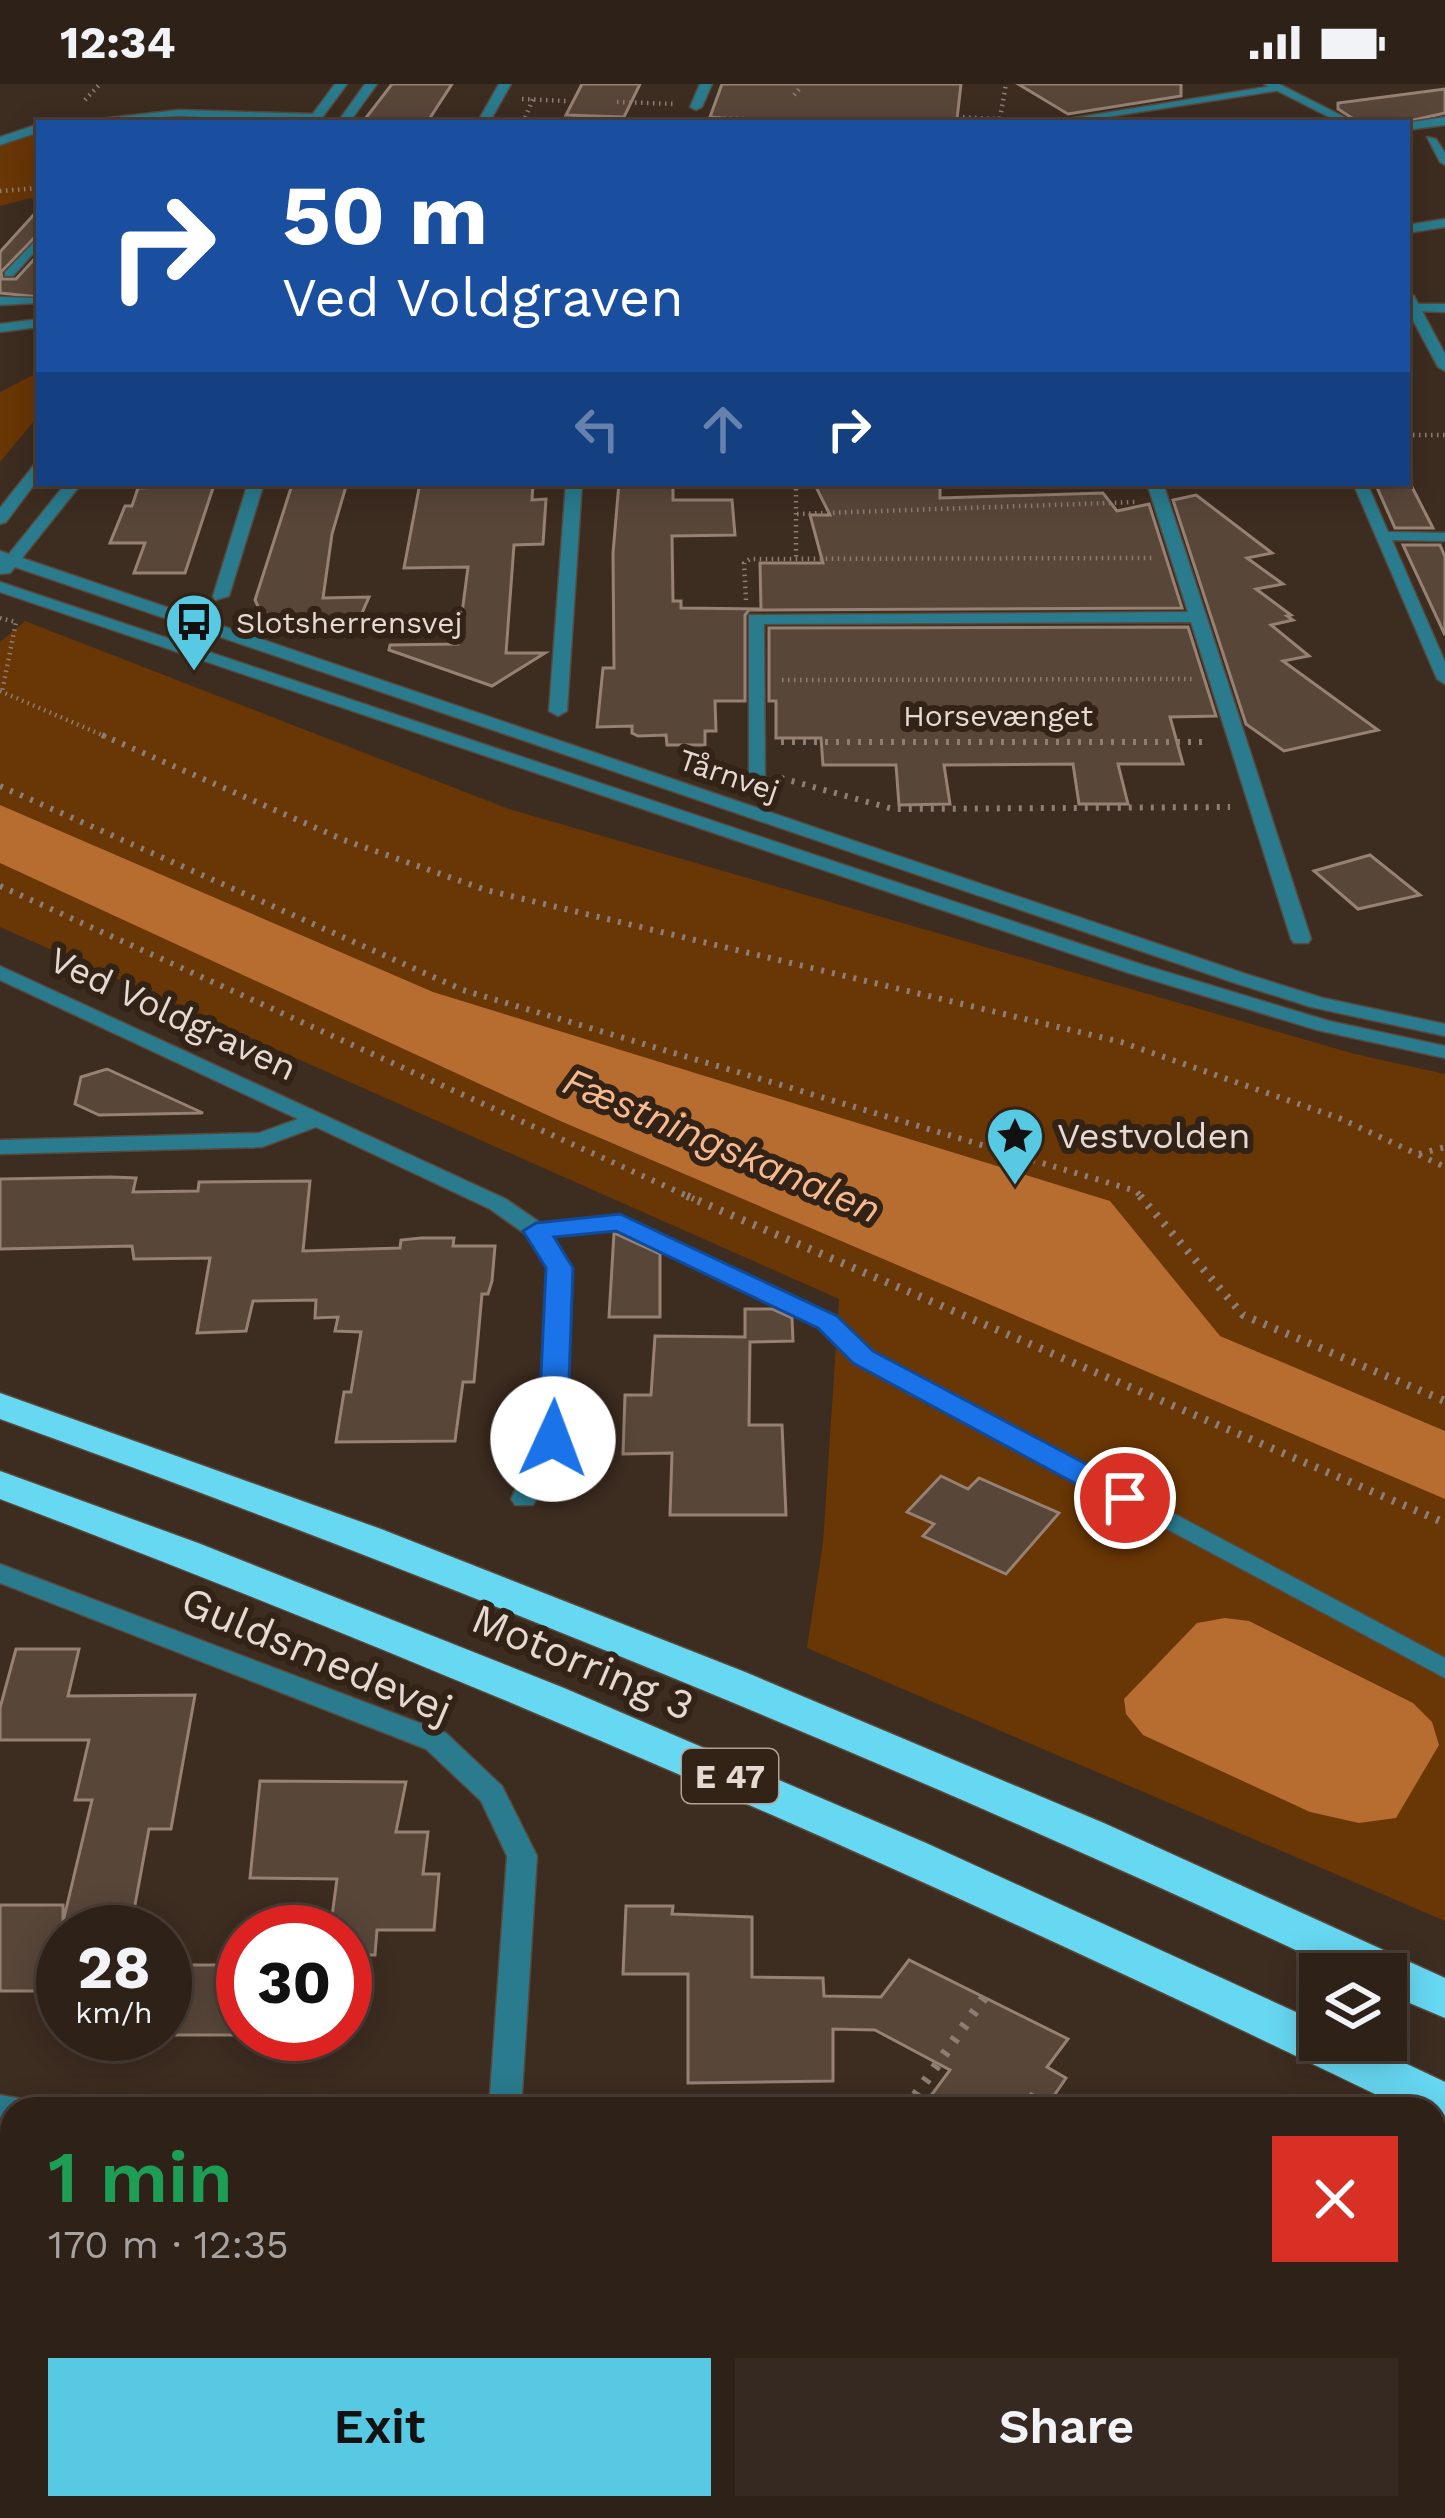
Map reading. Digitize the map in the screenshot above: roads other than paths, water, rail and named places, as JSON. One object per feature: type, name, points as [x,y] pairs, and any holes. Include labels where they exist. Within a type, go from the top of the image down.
[{"type":"highway","name":"Motorring 3","points":[[0,1406],[261,1497],[702,1672],[1293,1927],[1445,1999]]},
{"type":"highway","name":"Motorring 3","points":[[0,1484],[204,1558],[644,1738],[1244,2006],[1429,2097]]},
{"type":"street","points":[[100,120],[179,112],[314,120],[341,84]]},
{"type":"street","points":[[345,120],[371,84]]},
{"type":"street","points":[[485,120],[505,84]]},
{"type":"street","points":[[699,110],[706,84]]},
{"type":"street","points":[[1274,86],[1344,120]]},
{"type":"street","points":[[1410,127],[1445,121]]},
{"type":"street","points":[[0,126],[36,127]]},
{"type":"street","points":[[0,141],[36,128]]},
{"type":"street","points":[[1410,229],[1445,223]]},
{"type":"street","points":[[1410,302],[1444,362]]},
{"type":"street","points":[[0,328],[36,323]]},
{"type":"street","points":[[0,519],[36,472]]},
{"type":"street","points":[[4,564],[71,486]]},
{"type":"street","points":[[220,596],[255,486]]},
{"type":"street","points":[[558,711],[574,486]]},
{"type":"street","points":[[1158,492],[1196,617],[1242,742],[1301,938]]},
{"type":"street","name":"Tårnvej","points":[[4,564],[1318,1004],[1445,1030]]},
{"type":"street","name":"Tårnvej","points":[[0,587],[1133,968],[1324,1026],[1445,1052]]},
{"type":"street","points":[[756,775],[754,619],[1196,617]]},
{"type":"street","name":"Ved Voldgraven","points":[[0,972],[498,1204],[536,1231]]},
{"type":"street","name":"Ved Voldgraven","points":[[0,1147],[262,1140],[315,1120]]},
{"type":"street","points":[[524,1499],[553,1439],[560,1268],[536,1231]]},
{"type":"street","name":"Guldsmedevej","points":[[0,1573],[436,1742],[492,1794],[522,1856],[506,2097]]},
{"type":"lane","points":[[1066,120],[1274,86]]},
{"type":"lane","points":[[1431,140],[1445,162]]},
{"type":"lane","points":[[9,274],[36,243]]},
{"type":"lane","points":[[0,301],[34,302]]},
{"type":"lane","points":[[1410,302],[1445,308]]},
{"type":"lane","points":[[1361,486],[1445,679]]},
{"type":"lane","points":[[1383,536],[1445,536]]},
{"type":"lane","points":[[536,1231],[620,1222],[827,1322],[863,1357],[1445,1669]]},
{"type":"water","name":"Fæstningskanalen","points":[[0,805],[433,992],[1110,1201],[1220,1336],[1445,1431],[1445,1499],[558,1120],[0,863]]},
{"type":"water","points":[[1225,1618],[1249,1621],[1413,1703],[1432,1722],[1439,1745],[1396,1818],[1359,1823],[1310,1812],[1143,1735],[1126,1714],[1124,1699],[1197,1623]]},
{"type":"place","name":"Slotsherrensvej","points":[[194,673]]},
{"type":"place","name":"Vestvolden","points":[[1015,1187]]}]
